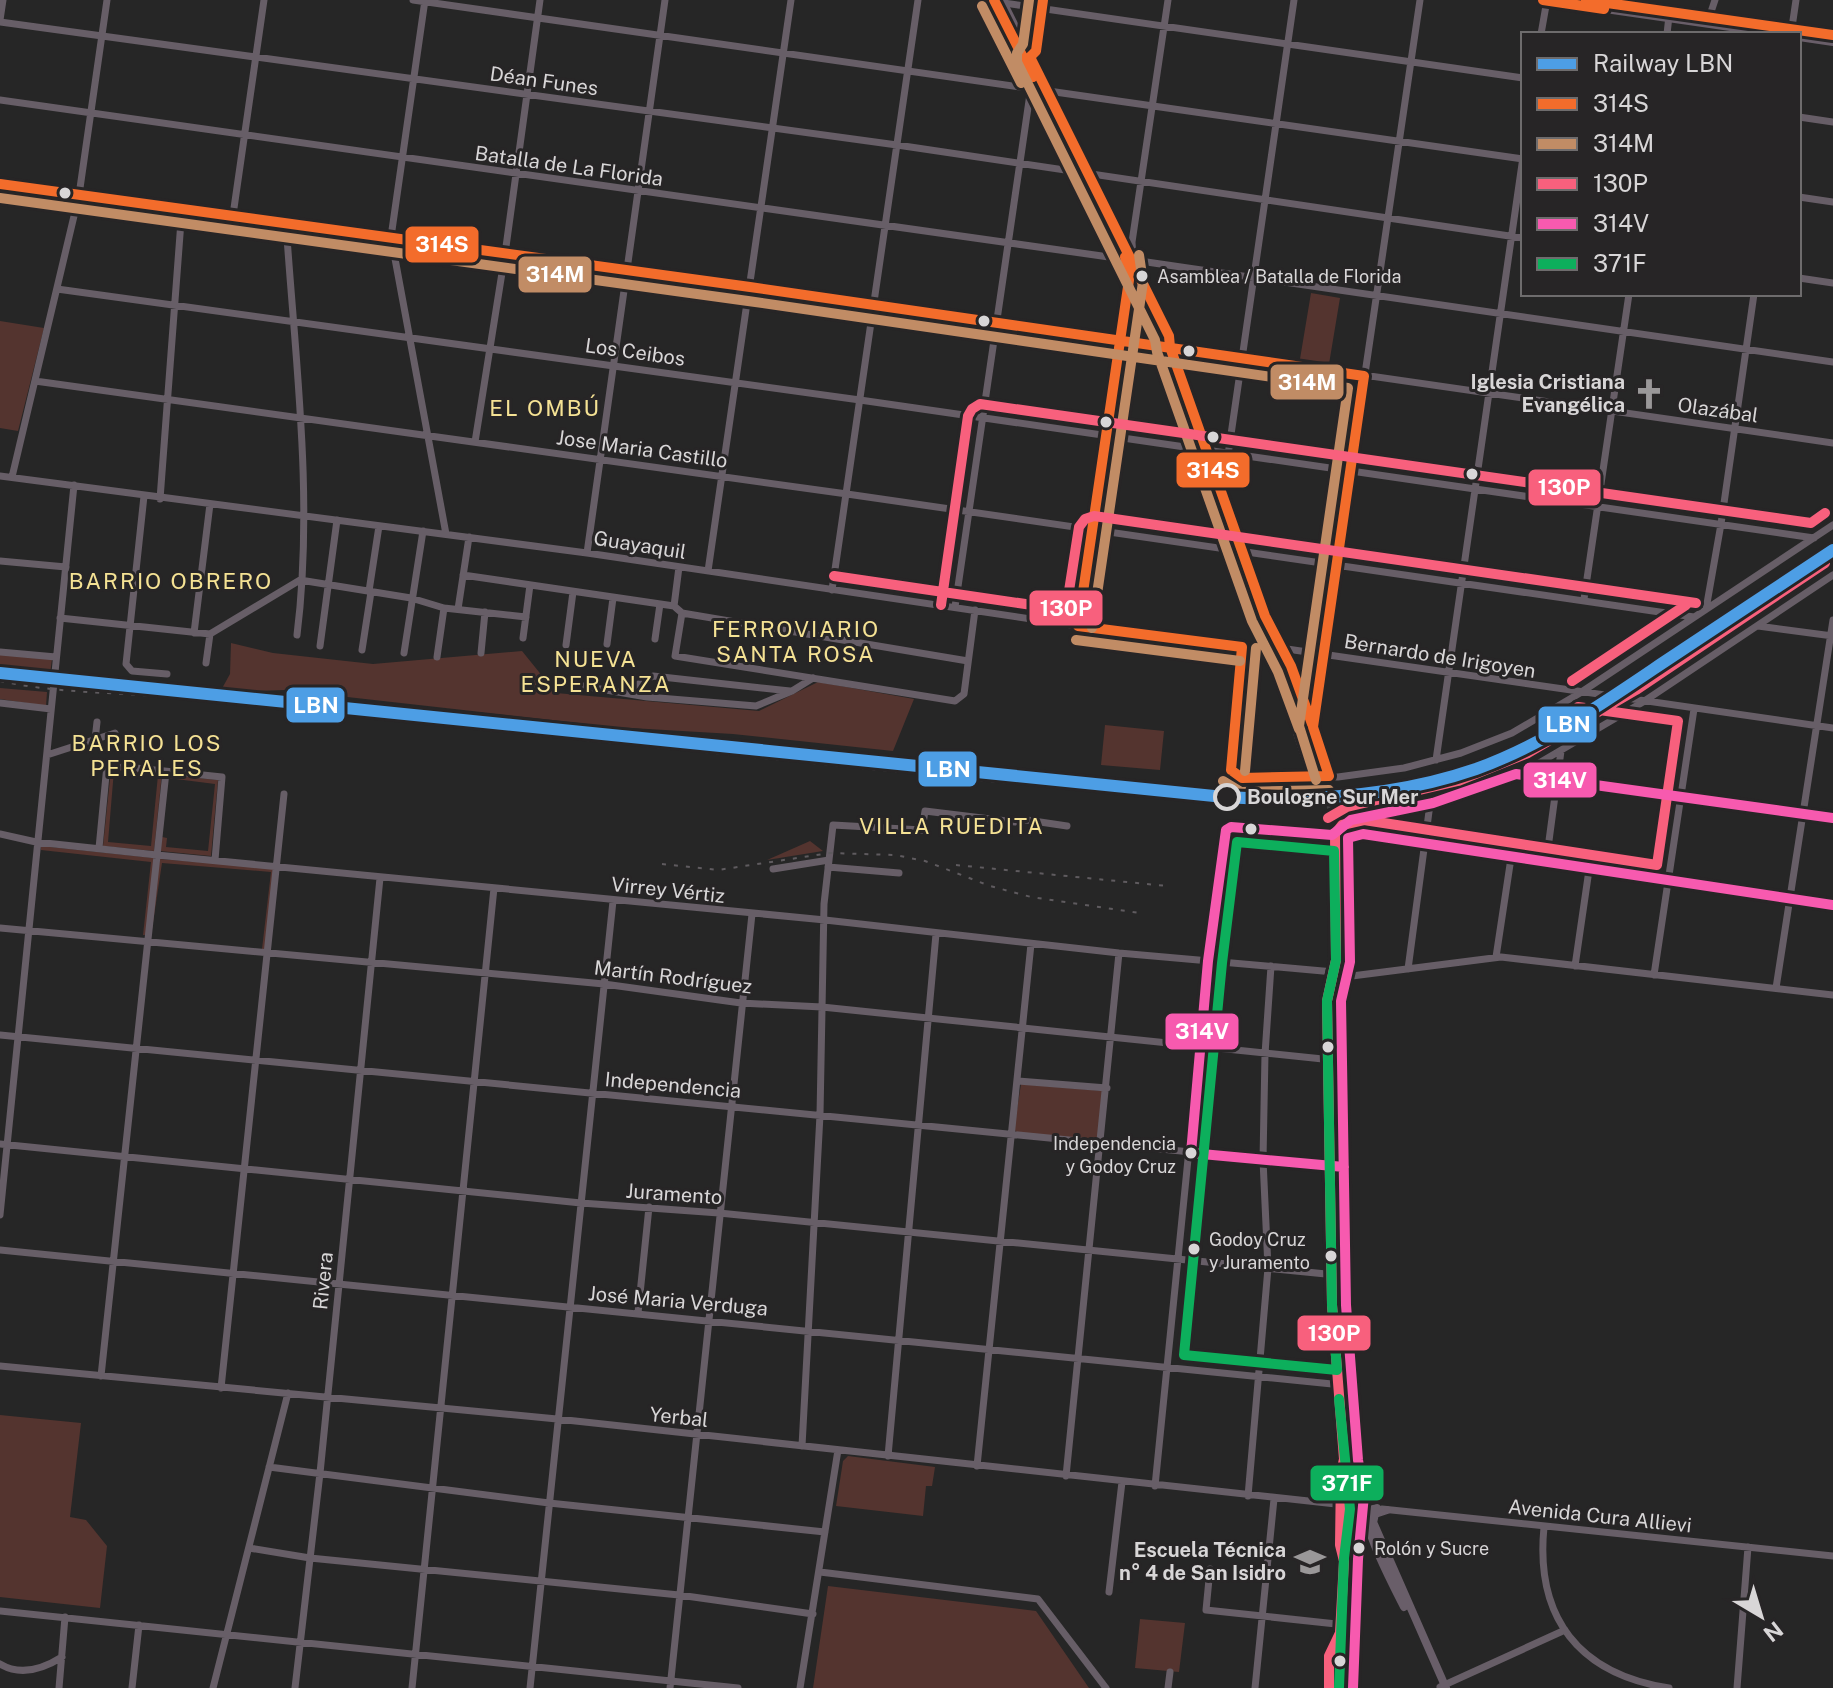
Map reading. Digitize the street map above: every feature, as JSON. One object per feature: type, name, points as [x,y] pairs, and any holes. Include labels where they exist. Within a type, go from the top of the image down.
[{"type":"main road","points":[[1545,0],[1634,7]]},
{"type":"main road","points":[[1586,0],[1792,32]]},
{"type":"main road","points":[[998,1],[1030,57],[1039,89]]},
{"type":"main road","points":[[998,1],[1039,89],[1086,174],[1170,347],[1277,650],[1288,669],[1290,688],[1317,766]]},
{"type":"main road","points":[[1709,20],[1769,32]]},
{"type":"main road","points":[[1801,33],[1833,35]]},
{"type":"main road","points":[[1801,37],[1833,42]]},
{"type":"main road","points":[[0,184],[1170,347]]},
{"type":"main road","points":[[1339,850],[1341,944],[1338,951],[1338,993],[1341,1001],[1346,1276],[1358,1460],[1362,1471],[1353,1688]]},
{"type":"main road","points":[[1358,1460],[1354,1506],[1354,1545],[1358,1559]]},
{"type":"main road","points":[[1362,1492],[1370,1519],[1443,1687]]},
{"type":"main road","points":[[1377,1508],[1371,1509],[1369,1529],[1443,1687]]},
{"type":"main road","points":[[1370,1519],[1387,1510]]},
{"type":"main road","points":[[1361,1541],[1375,1544]]},
{"type":"main road","points":[[1343,1688],[1343,1659],[1354,1637]]},
{"type":"street","points":[[0,21],[3,0]]},
{"type":"street","points":[[12,477],[79,195],[107,0]]},
{"type":"street","points":[[233,215],[264,0]]},
{"type":"street","points":[[413,0],[1521,158]]},
{"type":"street","points":[[475,442],[540,0]]},
{"type":"street","points":[[587,553],[665,0]]},
{"type":"street","points":[[708,571],[791,0]]},
{"type":"street","points":[[832,590],[918,0]]},
{"type":"street","points":[[983,0],[1043,4],[1521,78]]},
{"type":"street","points":[[1078,626],[1168,0]]},
{"type":"street","points":[[1219,481],[1226,469],[1294,0]]},
{"type":"street","points":[[1313,727],[1420,0]]},
{"type":"street","points":[[1541,32],[1545,0]]},
{"type":"street","points":[[1709,20],[1715,0]]},
{"type":"street","points":[[1792,32],[1796,0]]},
{"type":"street","points":[[425,1],[391,237],[446,534]]},
{"type":"street","points":[[1030,57],[1036,51],[1043,4]]},
{"type":"street","points":[[1667,32],[1670,14]]},
{"type":"street","name":"Déan Funes","points":[[0,21],[897,145],[1521,238]]},
{"type":"street","points":[[955,607],[1006,243],[1019,164],[1039,89]]},
{"type":"street","name":"Batalla de La Florida","points":[[0,100],[1833,362]]},
{"type":"street","points":[[1801,117],[1833,122]]},
{"type":"street","points":[[1436,760],[1521,172]]},
{"type":"street","points":[[1801,197],[1833,202]]},
{"type":"street","points":[[160,499],[182,208]]},
{"type":"street","points":[[286,223],[304,515],[300,580],[302,598],[297,635]]},
{"type":"street","points":[[1801,278],[1833,283]]},
{"type":"street","name":"Los Ceibos","points":[[57,289],[860,400],[1814,538]]},
{"type":"street","points":[[1584,599],[1629,296]]},
{"type":"street","points":[[1706,609],[1754,296]]},
{"type":"street","name":"Olazábal","points":[[1170,347],[1833,443]]},
{"type":"street","name":"Jose Maria Castillo","points":[[35,381],[847,494],[1694,617]]},
{"type":"street","name":"Guayaquil","points":[[0,476],[587,553],[1078,626],[1277,650]]},
{"type":"street","points":[[0,1215],[4,1144],[19,1037],[36,842],[74,485]]},
{"type":"street","points":[[144,496],[127,669],[167,674]]},
{"type":"street","points":[[194,633],[210,504]]},
{"type":"street","points":[[320,646],[337,520]]},
{"type":"street","points":[[1242,647],[1231,770],[1242,778],[1329,776],[1404,768],[1512,733],[1580,693],[1833,525]]},
{"type":"street","points":[[362,650],[379,526]]},
{"type":"street","points":[[404,653],[423,531]]},
{"type":"street","points":[[458,609],[469,537]]},
{"type":"street","points":[[0,561],[66,567]]},
{"type":"street","points":[[674,606],[679,567]]},
{"type":"street","points":[[463,575],[674,606],[682,613],[968,661]]},
{"type":"street","points":[[1339,975],[1332,835],[1342,825],[1351,820],[1430,804],[1516,774],[1643,702],[1833,575]]},
{"type":"street","points":[[60,618],[210,634],[300,580],[411,598],[444,608],[526,617]]},
{"type":"street","points":[[523,638],[530,585]]},
{"type":"street","points":[[566,645],[573,592]]},
{"type":"street","points":[[607,644],[613,598]]},
{"type":"street","points":[[655,639],[660,604]]},
{"type":"street","points":[[437,657],[444,608]]},
{"type":"street","points":[[682,613],[675,656],[955,701],[964,694],[975,610]]},
{"type":"street","points":[[481,653],[485,612]]},
{"type":"street","points":[[1776,988],[1833,620]]},
{"type":"street","points":[[1758,626],[1832,636]]},
{"type":"street","points":[[206,663],[210,634]]},
{"type":"street","points":[[1277,650],[1291,666],[1329,776]]},
{"type":"street","points":[[1277,650],[1276,672],[1311,776]]},
{"type":"street","name":"Bernardo de Irigoyen","points":[[1277,650],[1324,654],[1833,728]]},
{"type":"street","points":[[0,652],[56,657]]},
{"type":"street","points":[[624,692],[653,676],[792,691]]},
{"type":"street","points":[[571,684],[756,706],[792,691],[813,678]]},
{"type":"street","points":[[698,701],[700,681]]},
{"type":"street","points":[[0,703],[51,709]]},
{"type":"street","points":[[1654,975],[1694,709]]},
{"type":"street","points":[[95,740],[97,722]]},
{"type":"street","points":[[47,755],[115,733]]},
{"type":"street","points":[[1546,863],[1561,751]]},
{"type":"street","points":[[99,848],[107,765],[222,777],[215,860]]},
{"type":"street","points":[[101,1376],[166,772]]},
{"type":"street","points":[[1516,774],[1833,818]]},
{"type":"street","points":[[221,1388],[284,794]]},
{"type":"street","points":[[1408,969],[1430,804]]},
{"type":"street","points":[[802,1446],[820,1115],[824,904],[833,825],[922,830],[925,811],[1015,822],[1020,819],[1052,822],[1067,826]]},
{"type":"street","points":[[1155,1486],[1208,961],[1226,830],[1231,827],[1348,838],[1358,834],[1833,905]]},
{"type":"street","name":"Virrey Vértiz","points":[[0,834],[36,842],[157,855],[825,920],[1339,975],[1496,957],[1833,995]]},
{"type":"street","points":[[1339,975],[1350,962],[1348,838]]},
{"type":"street","points":[[1496,957],[1511,858]]},
{"type":"street","points":[[773,869],[828,864],[899,873]]},
{"type":"street","points":[[1575,966],[1589,870]]},
{"type":"street","name":"Rivera","points":[[295,1688],[320,1473],[380,878]]},
{"type":"street","points":[[412,1688],[494,888]]},
{"type":"street","points":[[530,1688],[613,901]]},
{"type":"street","points":[[670,1684],[752,914]]},
{"type":"street","name":"Martín Rodríguez","points":[[0,928],[604,984],[741,1003],[822,1007],[1342,1061]]},
{"type":"street","points":[[888,1456],[936,934]]},
{"type":"street","points":[[977,1466],[1031,944]]},
{"type":"street","points":[[1066,1476],[1119,953]]},
{"type":"street","points":[[1248,1496],[1268,1268],[1263,1160],[1271,966]]},
{"type":"street","name":"Independencia","points":[[0,1035],[1344,1167]]},
{"type":"street","points":[[1018,1081],[1107,1088]]},
{"type":"street","name":"Juramento","points":[[4,1144],[1346,1276]]},
{"type":"street","points":[[638,1313],[649,1207]]},
{"type":"street","name":"José Maria Verduga","points":[[0,1250],[1352,1386]]},
{"type":"street","name":"Yerbal","points":[[0,1366],[557,1419],[1354,1506]]},
{"type":"street","points":[[213,1688],[288,1393]]},
{"type":"street","points":[[800,1688],[838,1450]]},
{"type":"street","points":[[269,1467],[549,1503],[825,1532]]},
{"type":"street","points":[[1109,1592],[1122,1482]]},
{"type":"street","points":[[1255,1688],[1274,1499]]},
{"type":"street","name":"Avenida Cura Allievi","points":[[1365,1502],[1387,1510],[1833,1556]]},
{"type":"street","points":[[1544,1527],[1541,1559],[1544,1584],[1565,1630],[1591,1658],[1613,1673],[1626,1679],[1669,1688]]},
{"type":"street","points":[[1737,1688],[1748,1547]]},
{"type":"street","points":[[249,1548],[310,1558],[679,1595],[813,1614]]},
{"type":"street","points":[[1210,1569],[1206,1610],[1355,1626]]},
{"type":"street","points":[[820,1572],[1038,1599],[1106,1688]]},
{"type":"street","points":[[0,1611],[532,1665],[670,1684],[738,1688]]},
{"type":"street","points":[[59,1688],[65,1617]]},
{"type":"street","points":[[132,1688],[139,1625]]},
{"type":"street","points":[[1443,1687],[1565,1630]]},
{"type":"street","points":[[0,1664],[20,1671],[35,1669],[62,1657]]},
{"type":"street","points":[[1168,1688],[1170,1672]]},
{"type":"shaded area","points":[[1311,293],[1340,298],[1329,364],[1300,359]]},
{"type":"shaded area","points":[[0,321],[44,328],[18,431],[0,428]]},
{"type":"shaded area","points":[[231,643],[273,653],[373,664],[522,651],[556,693],[759,711],[818,682],[914,699],[893,751],[733,734],[614,727],[285,690],[220,692],[230,674]]},
{"type":"shaded area","points":[[0,654],[52,659],[50,674],[0,670]]},
{"type":"shaded area","points":[[0,688],[47,692],[46,706],[0,699]]},
{"type":"shaded area","points":[[1105,725],[1164,731],[1160,770],[1101,765]]},
{"type":"shaded area","points":[[111,769],[162,773],[154,851],[103,846]],"holes":[[[114,770],[158,775],[151,846],[108,842]]]},
{"type":"shaded area","points":[[168,775],[218,780],[211,856],[160,851]],"holes":[[[168,778],[215,784],[208,851],[166,847],[167,838],[162,837]]]},
{"type":"shaded area","points":[[810,841],[823,851],[767,860]]},
{"type":"shaded area","points":[[41,846],[154,858],[146,935],[143,935],[151,862],[41,850]]},
{"type":"shaded area","points":[[159,859],[275,868],[265,949],[262,949],[271,872],[162,863],[151,936]]},
{"type":"shaded area","points":[[1021,1084],[1104,1091],[1098,1141],[1017,1133],[1014,1129]]},
{"type":"shaded area","points":[[0,1415],[81,1423],[70,1517],[86,1520],[107,1546],[100,1608],[0,1597]]},
{"type":"shaded area","points":[[848,1456],[935,1467],[932,1486],[926,1486],[923,1516],[836,1506],[843,1461]]},
{"type":"shaded area","points":[[828,1586],[1036,1611],[1089,1688],[813,1688]]},
{"type":"shaded area","points":[[1140,1619],[1185,1623],[1179,1672],[1135,1668]]},
{"type":"tunnel","points":[[1317,766],[1334,816],[1339,850]]},
{"type":"railway","points":[[0,681],[62,690],[166,697],[999,782],[1056,784]]},
{"type":"railway","points":[[662,864],[718,870],[830,853],[895,855],[925,861],[990,886],[1031,897],[1140,913]]},
{"type":"railway","points":[[956,865],[1167,886]]},
{"type":"rail line","name":"LBN","points":[[0,673],[1224,797],[1320,798],[1414,786],[1476,769],[1525,748],[1594,708],[1833,550]]},
{"type":"transit line","name":"314S","points":[[994,0],[1033,77]]},
{"type":"transit line","name":"314M","points":[[1029,0],[1023,44],[1017,53],[1017,62],[1155,340],[1252,621],[1278,672],[1299,729]]},
{"type":"transit line","name":"314S","points":[[1043,0],[1036,51],[1030,57],[1169,336],[1170,347],[1265,616],[1291,666],[1312,724]]},
{"type":"transit line","name":"314S","points":[[1543,0],[1604,9]]},
{"type":"transit line","name":"314S","points":[[1586,0],[1833,35]]},
{"type":"transit line","name":"314M","points":[[982,6],[1021,83]]},
{"type":"transit line","name":"314S","points":[[0,184],[750,287],[1364,376],[1313,727],[1329,776]]},
{"type":"transit line","name":"314M","points":[[0,198],[748,301],[1348,388],[1299,726],[1316,780]]},
{"type":"transit line","name":"314M","points":[[1092,628],[1143,282],[1139,255]]},
{"type":"transit line","name":"314S","points":[[1078,626],[1129,280],[1125,257]]},
{"type":"transit line","name":"130P","points":[[941,605],[968,416],[980,404],[1811,523],[1825,513]]},
{"type":"transit line","name":"130P","points":[[834,576],[1066,610],[1079,527],[1085,519],[1094,516],[1696,603]]},
{"type":"transit line","name":"130P","points":[[1328,818],[1347,807],[1458,781],[1528,753],[1636,690],[1825,563]]},
{"type":"transit line","name":"130P","points":[[1572,681],[1686,605]]},
{"type":"transit line","name":"314S","points":[[1078,626],[1242,647]]},
{"type":"transit line","name":"314M","points":[[1076,640],[1240,661]]},
{"type":"transit line","name":"314S","points":[[1231,770],[1242,647]]},
{"type":"transit line","name":"314M","points":[[1245,771],[1256,648]]},
{"type":"transit line","name":"130P","points":[[1329,1688],[1329,1656],[1340,1633],[1344,1561],[1340,1545],[1344,1459],[1332,1305],[1327,1001],[1336,960],[1335,834],[1342,825],[1364,820],[1657,865],[1678,721],[1578,707]]},
{"type":"transit line","name":"314S","points":[[1231,770],[1242,778],[1329,776]]},
{"type":"transit line","name":"314V","points":[[1344,1167],[1191,1153],[1208,961],[1226,830],[1231,827],[1332,835],[1351,820],[1433,803],[1516,774],[1833,818]]},
{"type":"transit line","name":"314M","points":[[1223,781],[1241,792],[1329,790]]},
{"type":"transit line","name":"314V","points":[[1353,1688],[1364,1495],[1358,1460],[1346,1305],[1341,1001],[1350,962],[1348,838],[1363,834],[1833,905]]},
{"type":"transit line","name":"371F","points":[[1237,842],[1334,851],[1336,960],[1327,1001],[1332,1305],[1337,1370],[1184,1355],[1222,963],[1237,842]]},
{"type":"transit line","name":"371F","points":[[1339,1399],[1350,1509],[1344,1558],[1339,1687]]},
{"type":"place","name":"Asamblea / Batalla de Florida","points":[[1142,276]]},
{"type":"place","name":"Iglesia Cristiana Evangélica","points":[[1649,394]]},
{"type":"place","name":"Boulogne Sur Mer","points":[[1227,797]]},
{"type":"place","name":"Independencia y Godoy Cruz","points":[[1191,1153]]},
{"type":"place","name":"Godoy Cruz y Juramento","points":[[1194,1249]]},
{"type":"place","name":"Rolón y Sucre","points":[[1359,1548]]},
{"type":"place","name":"Escuela Técnica n° 4 de San Isidro","points":[[1310,1562]]},
{"type":"district","name":"EL OMBÚ","points":[[545,408]]},
{"type":"district","name":"BARRIO OBRERO","points":[[171,581]]},
{"type":"district","name":"FERROVIARIO SANTA ROSA","points":[[796,642]]},
{"type":"district","name":"NUEVA ESPERANZA","points":[[596,672]]},
{"type":"district","name":"BARRIO LOS PERALES","points":[[147,756]]},
{"type":"district","name":"VILLA RUEDITA","points":[[952,826]]}]
